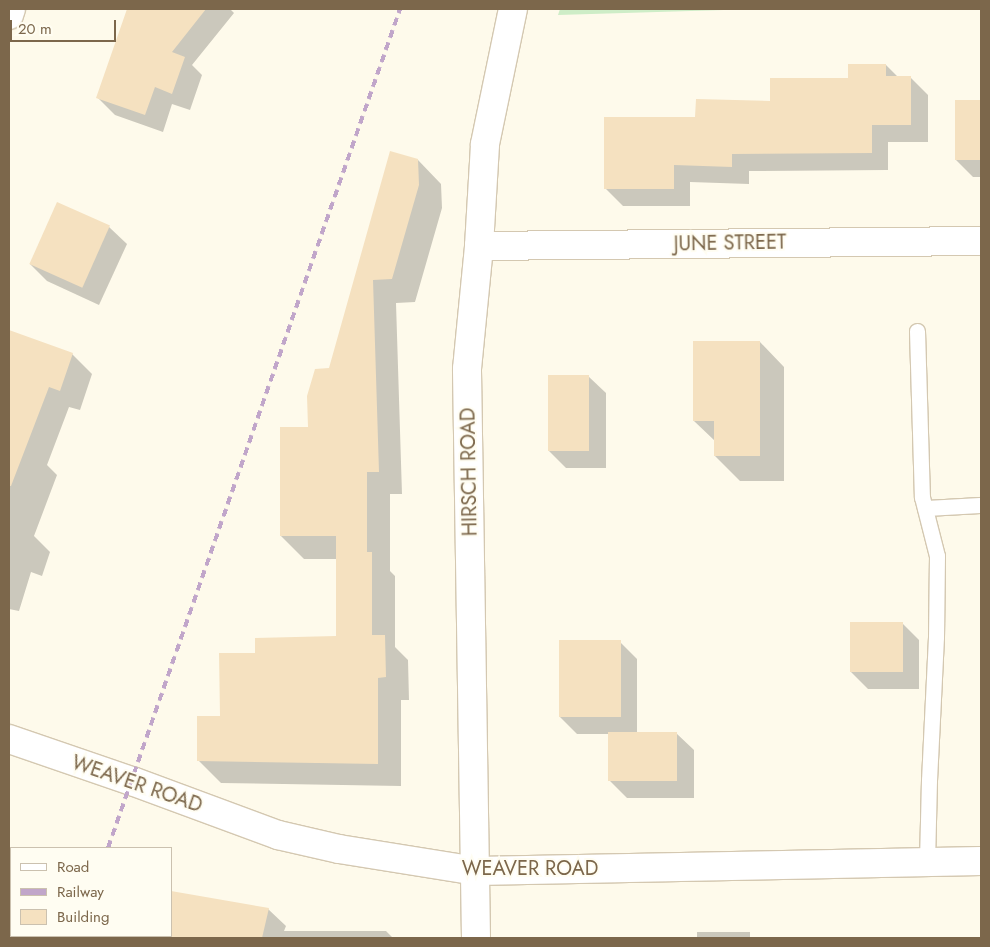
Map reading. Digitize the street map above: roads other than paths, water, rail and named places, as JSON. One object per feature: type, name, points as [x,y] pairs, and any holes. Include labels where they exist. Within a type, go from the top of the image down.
[{"type":"street","points":[[9,15],[11,9]]},
{"type":"street","name":"HIRSCH ROAD","points":[[476,938],[467,368],[479,246],[485,144],[513,9]]},
{"type":"street","name":"JUNE STREET","points":[[479,246],[981,241]]},
{"type":"street","name":"WEAVER ROAD","points":[[9,739],[132,780],[278,835],[339,848],[476,871],[981,860]]},
{"type":"lane","points":[[917,331],[922,497],[937,556],[936,646],[927,861]]},
{"type":"lane","points":[[925,508],[981,506]]},
{"type":"railway","points":[[108,847],[400,9]]}]
